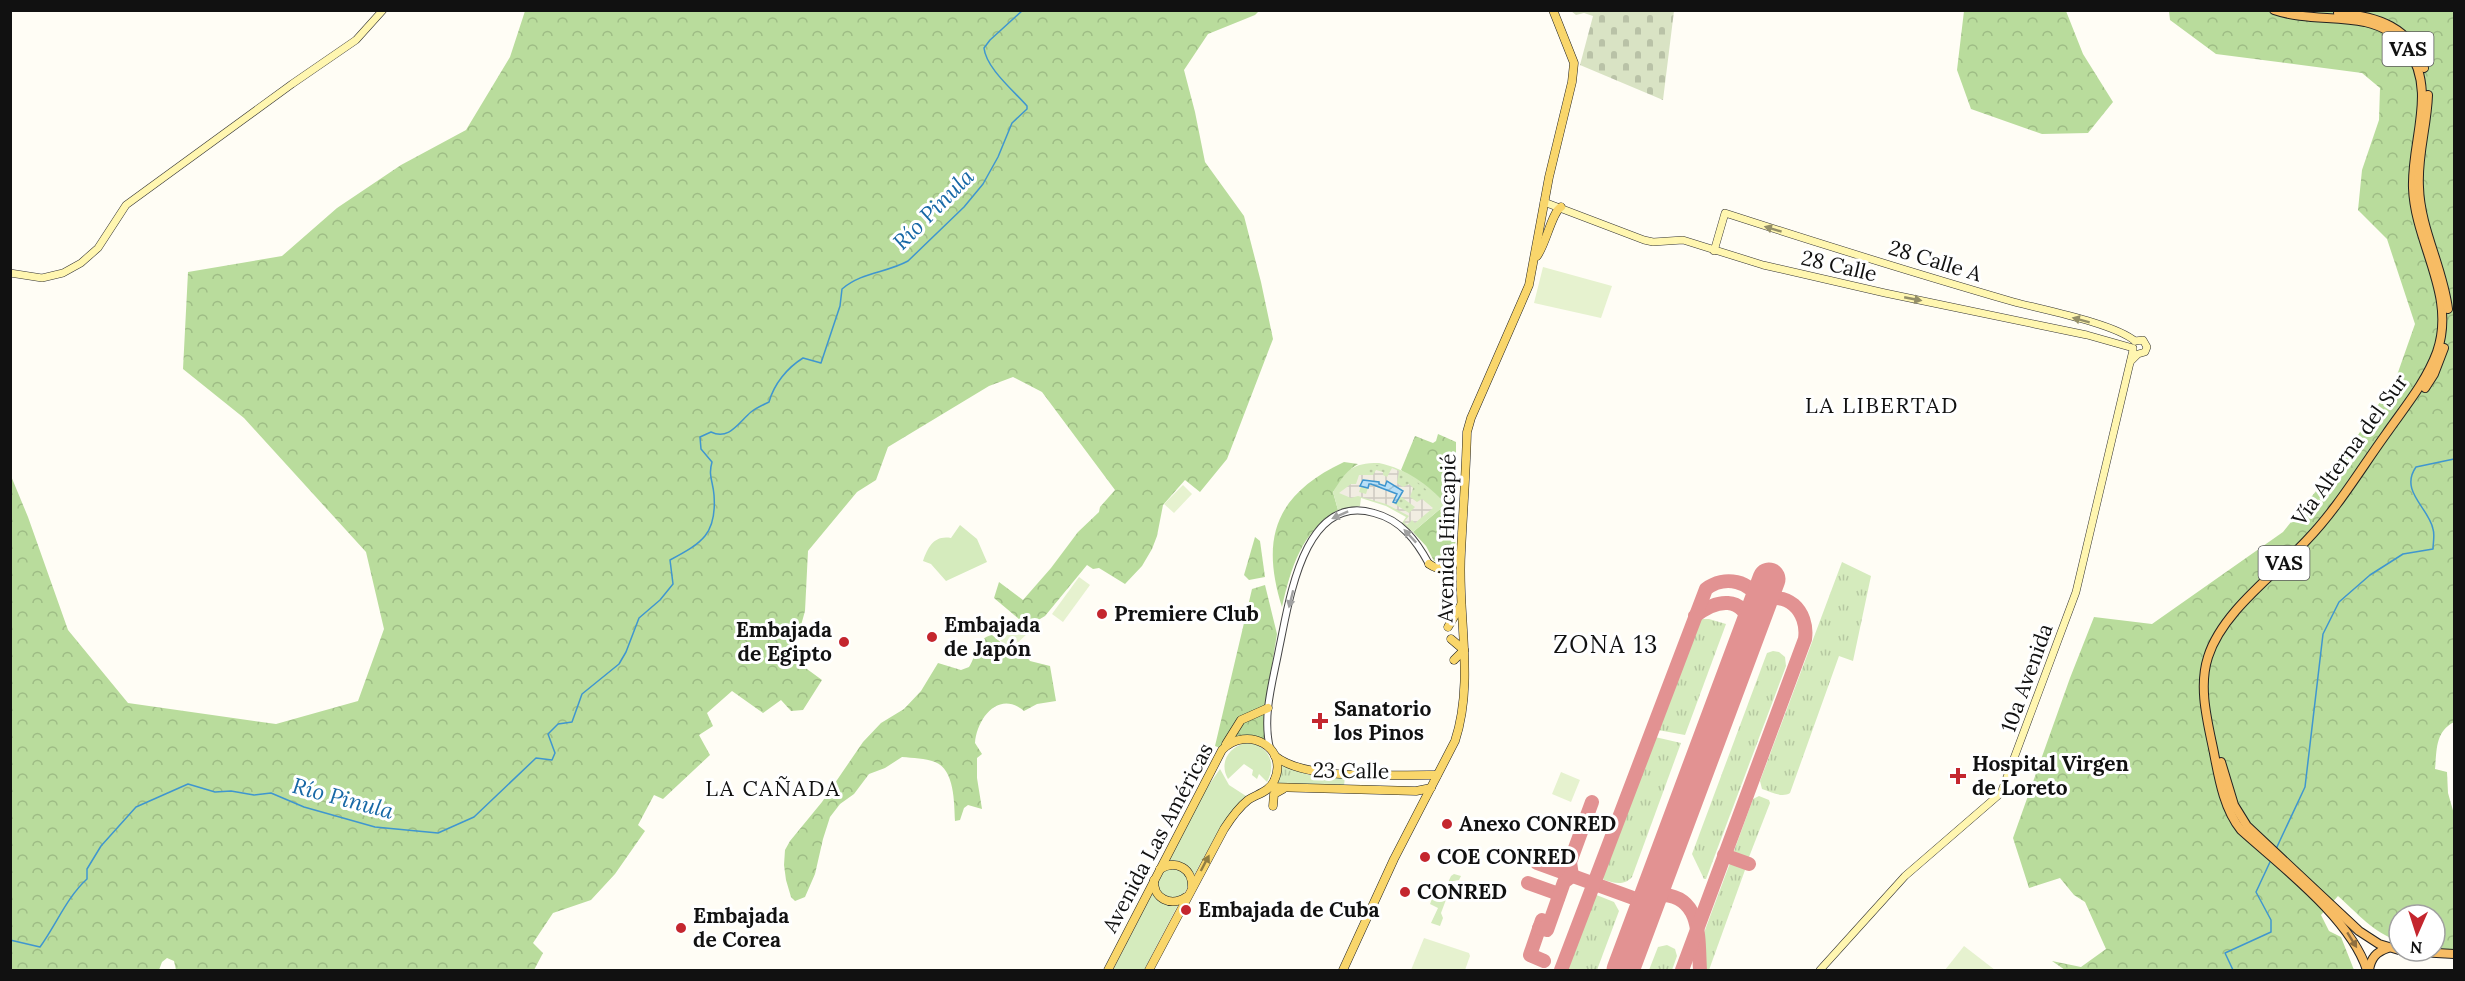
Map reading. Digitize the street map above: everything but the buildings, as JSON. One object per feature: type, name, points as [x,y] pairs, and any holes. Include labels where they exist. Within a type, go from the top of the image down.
[{"type":"highway","name":"Vía Alterna del Sur","points":[[2274,10],[2294,16],[2371,24],[2389,31],[2405,45],[2418,67],[2422,94],[2414,154],[2416,189],[2430,246],[2442,275],[2448,309],[2448,330],[2434,374],[2419,391],[2358,478],[2317,529],[2227,621],[2214,648],[2204,678],[2223,795],[2241,830],[2333,911],[2370,940],[2387,948]]},
{"type":"highway","name":"Vía Alterna del Sur","points":[[2296,10],[2372,17],[2392,25],[2412,44],[2423,64],[2428,94],[2416,189]]},
{"type":"highway","name":"Vía Alterna del Sur","points":[[2208,706],[2234,805],[2247,826],[2333,911],[2352,938],[2368,970]]},
{"type":"highway","points":[[2368,970],[2373,957],[2387,948]]},
{"type":"main road","points":[[10,273],[42,278],[63,273],[81,263],[98,248],[126,205],[356,40],[383,10]]},
{"type":"main road","name":"Avenida Hincapié","points":[[1343,970],[1394,859],[1455,741],[1461,721],[1464,697],[1464,650],[1461,552],[1469,424],[1529,285],[1544,202],[1569,96],[1574,63],[1553,10]]},
{"type":"main road","name":"28 Calle","points":[[1544,202],[1644,240],[1653,242],[1677,239],[1763,265],[2135,348]]},
{"type":"main road","points":[[1534,266],[1546,242],[1554,214],[1562,207]]},
{"type":"main road","name":"28 Calle A","points":[[1714,251],[1725,213],[2014,302],[2127,334],[2135,348]]},
{"type":"main road","name":"10a Avenida","points":[[1821,970],[1905,876],[2001,793],[2076,592],[2135,348]]},
{"type":"main road","points":[[1429,564],[1439,570],[1446,569],[1454,563],[1461,552]]},
{"type":"main road","points":[[1448,627],[1461,604]]},
{"type":"main road","points":[[1451,639],[1464,650],[1454,660]]},
{"type":"main road","points":[[1222,750],[1241,720],[1268,708]]},
{"type":"main road","name":"Avenida Las Américas","points":[[1108,970],[1222,750],[1228,744],[1242,738],[1257,740],[1272,752]]},
{"type":"main road","points":[[1149,970],[1224,829],[1235,813],[1249,800],[1270,787],[1277,774],[1272,752]]},
{"type":"main road","name":"23 Calle","points":[[1272,752],[1287,765],[1309,772],[1437,775]]},
{"type":"main road","points":[[1347,789],[1348,773]]},
{"type":"main road","name":"23 Calle","points":[[1270,787],[1416,791],[1431,788]]},
{"type":"main road","points":[[1273,806],[1274,794],[1287,788]]},
{"type":"main road","points":[[1416,791],[1423,803]]},
{"type":"main road","points":[[1169,864],[1181,866],[1186,869],[1192,880],[1189,893],[1175,902],[1163,900],[1155,891],[1157,874],[1169,864]]},
{"type":"street","points":[[1272,752],[1267,739],[1268,708],[1284,627],[1297,571],[1304,554],[1320,529],[1337,516],[1359,510],[1383,516],[1399,525],[1417,543],[1429,564]]},
{"type":"green space","points":[[525,11],[1259,11],[1255,15],[1208,34],[1184,70],[1205,162],[1244,216],[1273,339],[1227,459],[1200,492],[1185,480],[1163,505],[1152,549],[1142,566],[1125,584],[1099,568],[1093,569],[1087,565],[1045,616],[1035,622],[1020,620],[994,598],[999,582],[1023,600],[1078,532],[1099,512],[1100,507],[1115,490],[1042,392],[1013,377],[989,386],[888,447],[876,480],[857,492],[808,551],[805,611],[796,643],[800,650],[796,661],[822,680],[803,710],[791,711],[781,700],[763,713],[732,691],[707,713],[713,726],[699,735],[710,755],[663,799],[654,795],[638,825],[645,831],[615,874],[591,900],[553,913],[533,943],[543,953],[534,970],[176,970],[174,961],[167,958],[162,962],[159,970],[11,970],[11,476],[68,630],[128,703],[276,724],[358,701],[384,629],[366,552],[244,418],[183,369],[188,272],[282,256],[337,208],[401,165],[466,130],[510,57]]},
{"type":"green space","points":[[1571,11],[1674,11],[1663,100],[1580,65],[1593,16],[1584,13],[1576,15]]},
{"type":"green space","points":[[1964,11],[2066,11],[2083,54],[2113,102],[2088,133],[2042,134],[1971,109],[1957,70]]},
{"type":"green space","points":[[2169,11],[2454,11],[2454,722],[2440,736],[2435,769],[2447,772],[2448,793],[2454,814],[2454,952],[2447,951],[2447,903],[2387,903],[2387,936],[2374,928],[2338,896],[2321,915],[2329,931],[2341,937],[2354,970],[2065,970],[2052,961],[2081,967],[2106,949],[2085,902],[2074,895],[2060,878],[2029,888],[2013,838],[2094,617],[2152,624],[2283,532],[2342,459],[2396,378],[2415,324],[2387,239],[2358,210],[2362,170],[2379,120],[2380,88],[2362,73],[2216,54],[2170,20]]},
{"type":"green space","points":[[1543,267],[1612,286],[1601,318],[1534,303]]},
{"type":"green space","points":[[1438,434],[1456,442],[1456,540],[1451,561],[1442,564],[1434,561],[1426,546],[1413,532],[1446,504],[1401,470],[1415,436],[1433,443]]},
{"type":"green space","points":[[1344,462],[1358,464],[1352,468],[1333,492],[1338,510],[1325,519],[1306,540],[1289,578],[1282,607],[1273,559],[1274,539],[1279,520],[1289,503],[1303,488]]},
{"type":"green space","points":[[1379,463],[1399,469],[1416,478],[1446,504],[1413,532],[1402,523],[1406,517],[1386,506],[1361,498],[1360,506],[1338,510],[1333,492],[1346,473],[1362,464]]},
{"type":"green space","points":[[1377,465],[1392,468],[1387,477],[1365,475],[1367,468]]},
{"type":"green space","points":[[1399,471],[1415,480],[1430,493],[1417,502],[1410,497],[1413,488],[1409,484],[1403,487],[1397,483]]},
{"type":"green space","points":[[1183,485],[1192,494],[1174,513],[1164,504]]},
{"type":"green space","points":[[1400,496],[1416,506],[1410,513],[1395,504]]},
{"type":"green space","points":[[960,525],[977,539],[987,562],[946,581],[931,564],[923,561],[927,551],[936,540],[951,538]]},
{"type":"green space","points":[[1255,537],[1260,541],[1265,577],[1249,580],[1244,575]]},
{"type":"green space","points":[[1842,562],[1871,576],[1853,661],[1839,656],[1790,793],[1776,794],[1762,789],[1760,781]]},
{"type":"green space","points":[[1079,577],[1090,585],[1063,622],[1052,614]]},
{"type":"green space","points":[[1265,585],[1277,634],[1265,708],[1240,719],[1220,748],[1215,746],[1252,589]]},
{"type":"green space","points":[[1702,619],[1726,624],[1685,735],[1658,730],[1698,623]]},
{"type":"green space","points":[[1018,621],[1029,632],[1010,650],[999,639]]},
{"type":"green space","points":[[992,635],[1010,650],[1017,644],[1030,661],[1050,666],[1056,701],[1037,704],[1024,711],[1015,705],[998,705],[985,716],[980,724],[975,743],[982,754],[977,758],[977,778],[982,809],[968,805],[964,808],[960,820],[955,821],[950,779],[942,766],[927,760],[902,757],[885,768],[869,774],[854,794],[840,804],[830,817],[815,874],[805,897],[795,901],[791,897],[786,880],[785,850],[822,802],[863,742],[881,723],[904,709],[921,691],[938,663],[961,670],[969,667],[980,643]]},
{"type":"green space","points":[[1773,651],[1785,657],[1786,666],[1706,879],[1704,879],[1692,854],[1767,653]]},
{"type":"green space","points":[[1265,711],[1264,740],[1250,735],[1233,737],[1238,726]]},
{"type":"green space","points":[[1655,737],[1681,743],[1632,877],[1622,883],[1604,880],[1602,876]]},
{"type":"green space","points":[[1245,743],[1259,746],[1268,755],[1271,767],[1267,782],[1259,774],[1257,779],[1252,775],[1253,770],[1244,764],[1228,779],[1224,767],[1227,757],[1234,748]]},
{"type":"green space","points":[[1280,764],[1309,775],[1345,776],[1344,786],[1276,784]]},
{"type":"green space","points":[[1220,769],[1229,785],[1246,796],[1220,828],[1194,875],[1182,863],[1169,861],[1206,789]]},
{"type":"green space","points":[[1561,772],[1580,780],[1571,802],[1552,794]]},
{"type":"green space","points":[[1759,796],[1769,800],[1770,803],[1749,857],[1745,858],[1736,855],[1734,851],[1753,799]]},
{"type":"green space","points":[[1732,862],[1743,865],[1745,870],[1709,970],[1703,970],[1702,938]]},
{"type":"green space","points":[[1173,868],[1184,872],[1188,883],[1184,894],[1173,898],[1162,894],[1158,883],[1162,872]]},
{"type":"green space","points":[[1454,874],[1461,876],[1459,880],[1453,881],[1441,913],[1443,918],[1440,926],[1431,923],[1438,908],[1430,904],[1433,896],[1441,898]]},
{"type":"green space","points":[[1153,892],[1162,903],[1178,905],[1144,970],[1113,970]]},
{"type":"green space","points":[[1594,894],[1614,902],[1619,911],[1597,970],[1566,970]]},
{"type":"green space","points":[[1424,938],[1469,953],[1465,970],[1411,970]]},
{"type":"green space","points":[[1667,945],[1675,949],[1677,956],[1672,970],[1649,970],[1658,947]]},
{"type":"green space","points":[[1964,946],[1995,970],[1945,970]]},
{"type":"shaded area","points":[[1392,468],[1399,471],[1397,483],[1403,487],[1409,484],[1413,488],[1410,497],[1417,502],[1422,499],[1433,508],[1415,523],[1412,520],[1407,525],[1404,522],[1409,516],[1386,504],[1358,496],[1351,498],[1339,493],[1351,484],[1356,484],[1359,475],[1373,475],[1376,470],[1383,472],[1383,475],[1387,477]],"holes":[[[1363,480],[1379,482],[1385,486],[1387,482],[1403,492],[1400,496],[1415,507],[1409,513],[1393,503],[1398,494],[1369,484],[1366,494],[1359,492]]]},
{"type":"water","points":[[1363,480],[1379,482],[1385,486],[1387,481],[1403,491],[1396,503],[1393,502],[1397,494],[1371,484],[1368,488],[1360,486]]},
{"type":"waterway","name":"Río Pinula","points":[[10,940],[40,947],[68,903],[87,879],[87,869],[101,846],[136,807],[188,784],[215,792],[231,791],[254,795],[271,793],[304,807],[375,827],[438,833],[474,817],[536,758],[552,760],[555,753],[548,734],[558,724],[572,722],[582,694],[619,664],[639,618],[660,600],[673,584],[670,560],[699,542],[710,528],[714,508],[712,462],[701,449],[700,437],[711,432],[717,434],[728,432],[751,412],[769,402],[782,377],[803,358],[821,363],[840,306],[842,289],[858,279],[908,261],[964,207],[983,184],[998,157],[1012,123],[1027,109],[1027,106],[995,71],[984,48],[1023,10]]},
{"type":"waterway","points":[[2276,849],[2305,787],[2323,634],[2339,602],[2370,575],[2403,554],[2433,549],[2433,529],[2413,492],[2412,476],[2416,467],[2454,459]]},
{"type":"waterway","points":[[2233,970],[2225,953],[2271,932],[2271,920],[2256,892],[2270,862]]},
{"type":"taxiway","points":[[1561,970],[1706,589],[1721,582],[1737,582],[1751,589],[1760,603],[1779,598],[1794,605],[1803,619],[1805,639],[1682,970]]},
{"type":"taxiway","points":[[1695,616],[1712,606],[1728,603],[1742,609],[1751,626]]},
{"type":"taxiway","points":[[1539,928],[1547,930],[1564,882],[1572,876],[1570,862],[1592,802]]},
{"type":"taxiway","points":[[1724,855],[1749,864]]},
{"type":"taxiway","points":[[1537,863],[1636,899],[1646,910]]},
{"type":"taxiway","points":[[1528,883],[1556,893],[1558,898]]},
{"type":"taxiway","points":[[1636,899],[1664,895],[1677,898],[1686,904],[1696,923],[1700,970]]},
{"type":"taxiway","points":[[1542,920],[1530,955],[1544,961]]},
{"type":"runway","points":[[1623,970],[1769,579]]},
{"type":"place","name":"Premiere Club","points":[[1102,614]]},
{"type":"place","name":"Embajada de Japón","points":[[932,637]]},
{"type":"place","name":"Embajada de Egipto","points":[[844,642]]},
{"type":"place","name":"Sanatorio los Pinos","points":[[1320,721]]},
{"type":"place","name":"Hospital Virgen de Loreto","points":[[1958,776]]},
{"type":"place","name":"Anexo CONRED","points":[[1447,824]]},
{"type":"place","name":"COE CONRED","points":[[1425,857]]},
{"type":"place","name":"CONRED","points":[[1405,892]]},
{"type":"place","name":"Embajada de Cuba","points":[[1186,910]]},
{"type":"place","name":"Embajada de Corea","points":[[681,928]]},
{"type":"district","name":"LA LIBERTAD","points":[[1882,405]]},
{"type":"district","name":"ZONA 13","points":[[1606,645]]},
{"type":"district","name":"LA CAÑADA","points":[[773,788]]}]
